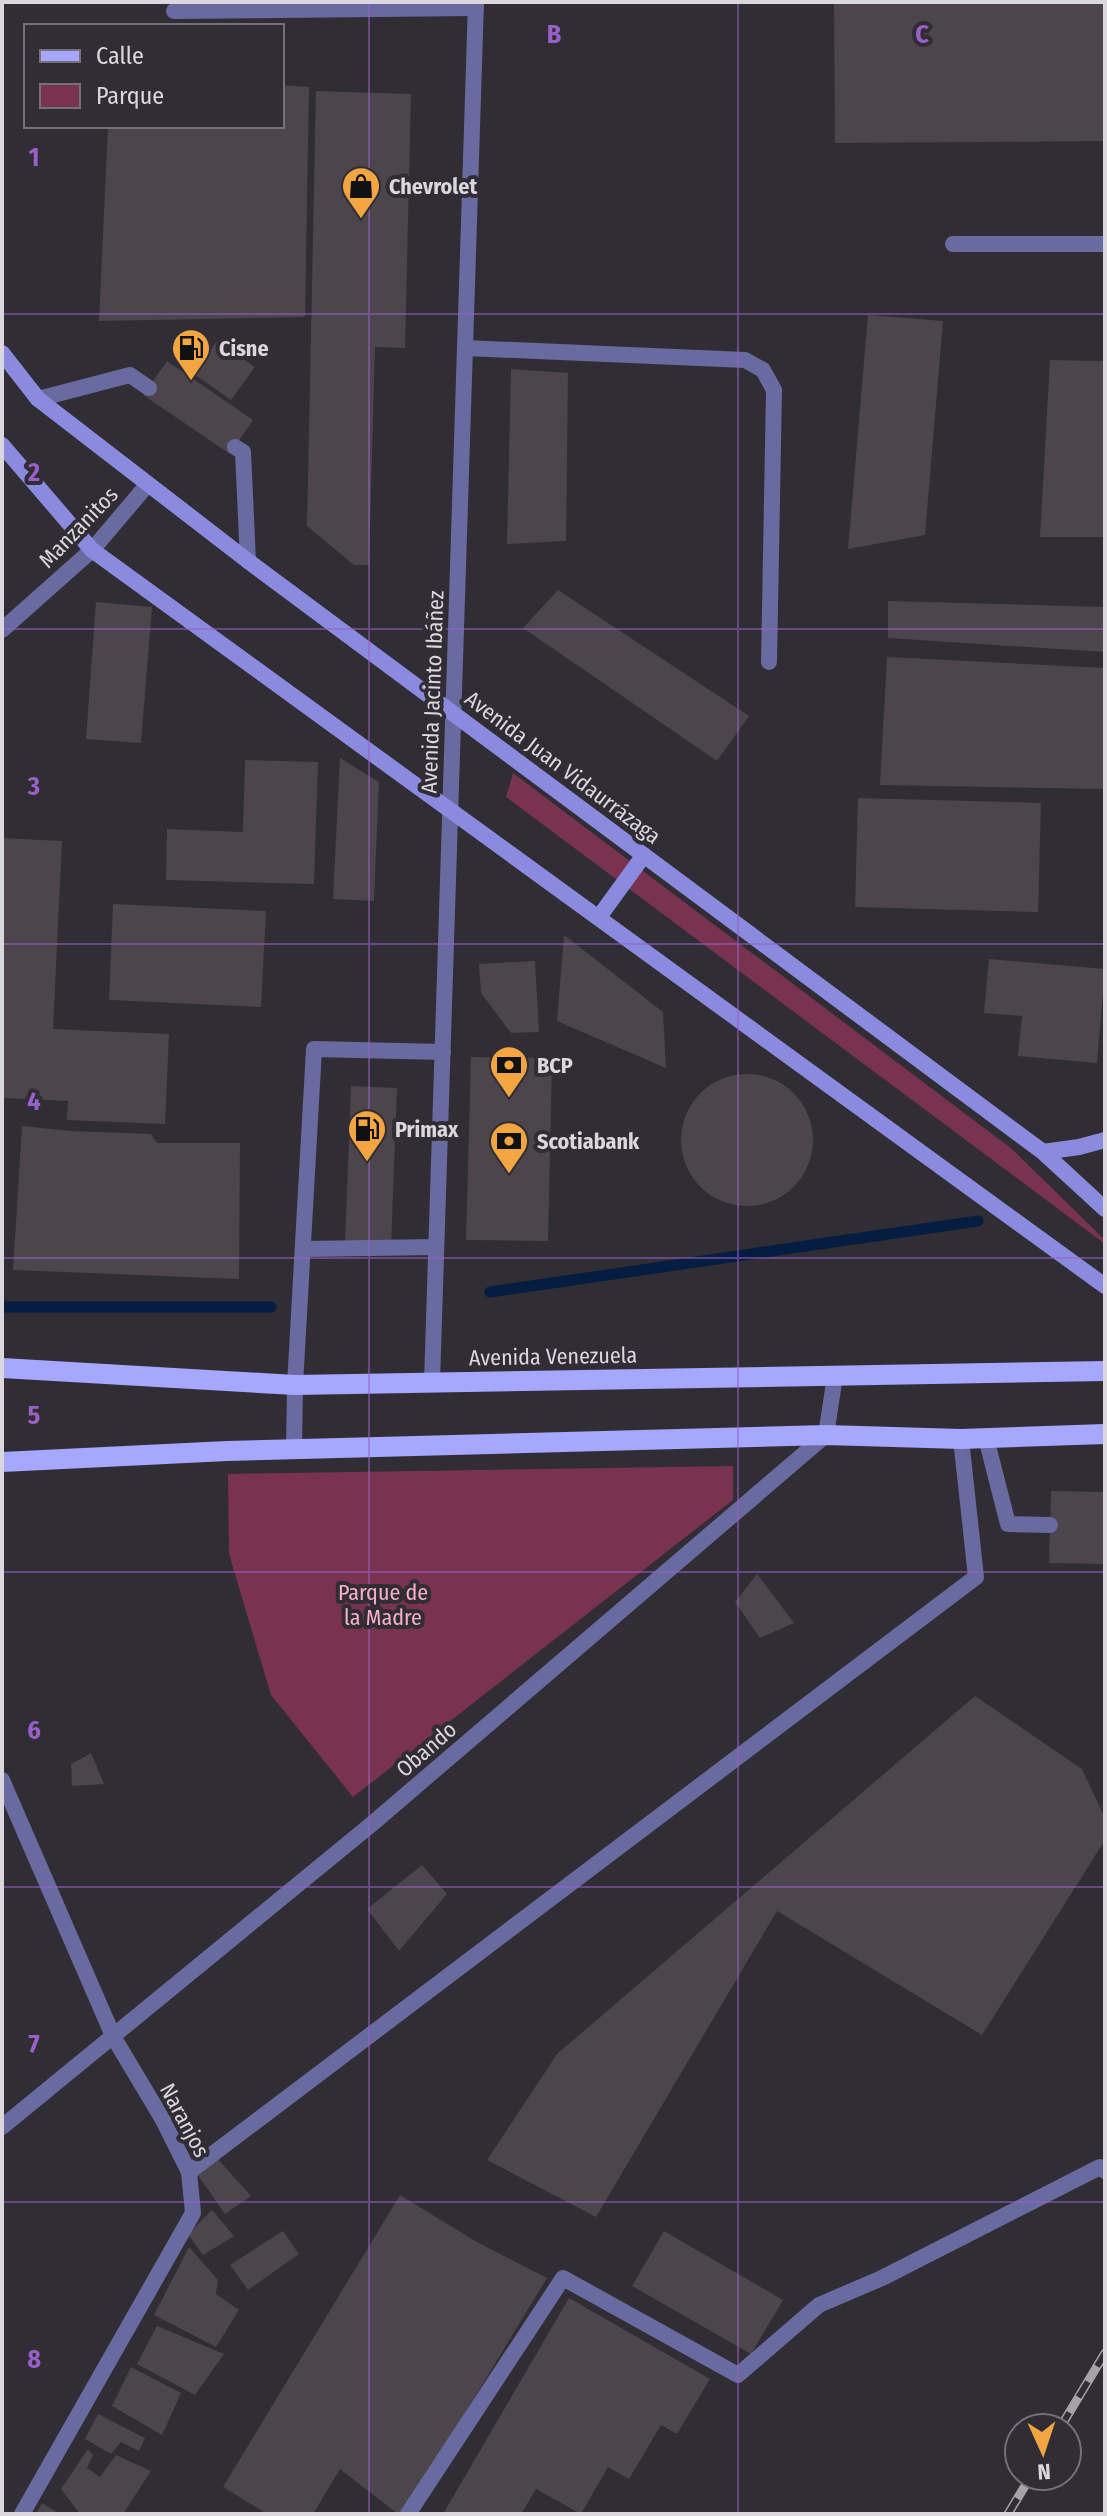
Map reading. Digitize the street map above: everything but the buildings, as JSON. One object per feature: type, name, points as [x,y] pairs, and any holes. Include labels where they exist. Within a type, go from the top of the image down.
[{"type":"main road","name":"Avenida Juan Vidaurrázaga","points":[[2,353],[38,399],[248,561],[1043,1152],[1105,1209]]},
{"type":"main road","points":[[2,445],[92,550],[1105,1286]]},
{"type":"main road","points":[[599,917],[644,855]]},
{"type":"main road","points":[[1043,1152],[1105,1140]]},
{"type":"main road","name":"Avenida Venezuela","points":[[2,1368],[295,1385],[1105,1371]]},
{"type":"main road","points":[[2,1462],[294,1449],[826,1435],[961,1439],[1105,1434]]},
{"type":"street","points":[[174,11],[476,5]]},
{"type":"street","name":"Avenida Jacinto Ibáñez","points":[[432,1382],[476,5]]},
{"type":"street","points":[[953,244],[1105,244]]},
{"type":"street","points":[[465,348],[745,360],[763,370],[774,390],[769,662]]},
{"type":"street","points":[[38,399],[130,375],[149,388]]},
{"type":"street","points":[[235,447],[243,452],[248,561]]},
{"type":"street","name":"Manzanitos","points":[[2,630],[92,550],[148,484]]},
{"type":"street","points":[[294,1449],[314,1049],[443,1052]]},
{"type":"street","points":[[303,1249],[436,1247]]},
{"type":"street","points":[[826,1435],[835,1376]]},
{"type":"street","name":"Obando","points":[[2,2127],[373,1823],[826,1435]]},
{"type":"street","points":[[986,1438],[1008,1524],[1050,1525]]},
{"type":"street","points":[[189,2172],[976,1577],[961,1439]]},
{"type":"street","name":"Naranjos","points":[[2,1780],[114,2038],[163,2120],[189,2172],[193,2213],[22,2514]]},
{"type":"street","points":[[408,2514],[563,2278],[738,2375],[819,2305],[882,2278],[1100,2167],[1105,2171]]},
{"type":"green space","points":[[513,773],[1012,1149],[1105,1240],[1105,1244],[506,797]]},
{"type":"green space","name":"Parque de la Madre","points":[[733,1466],[733,1500],[353,1797],[271,1695],[229,1554],[228,1474]]},
{"type":"waterway","points":[[490,1292],[978,1221]]},
{"type":"waterway","points":[[2,1307],[271,1307]]},
{"type":"railway","points":[[1070,2412],[1105,2353]]},
{"type":"railway","points":[[1008,2514],[1021,2492]]},
{"type":"place","name":"Chevrolet","points":[[361,220]]},
{"type":"place","name":"Cisne","points":[[191,382]]},
{"type":"place","name":"BCP","points":[[509,1099]]},
{"type":"place","name":"Primax","points":[[367,1163]]},
{"type":"place","name":"Scotiabank","points":[[509,1175]]}]
